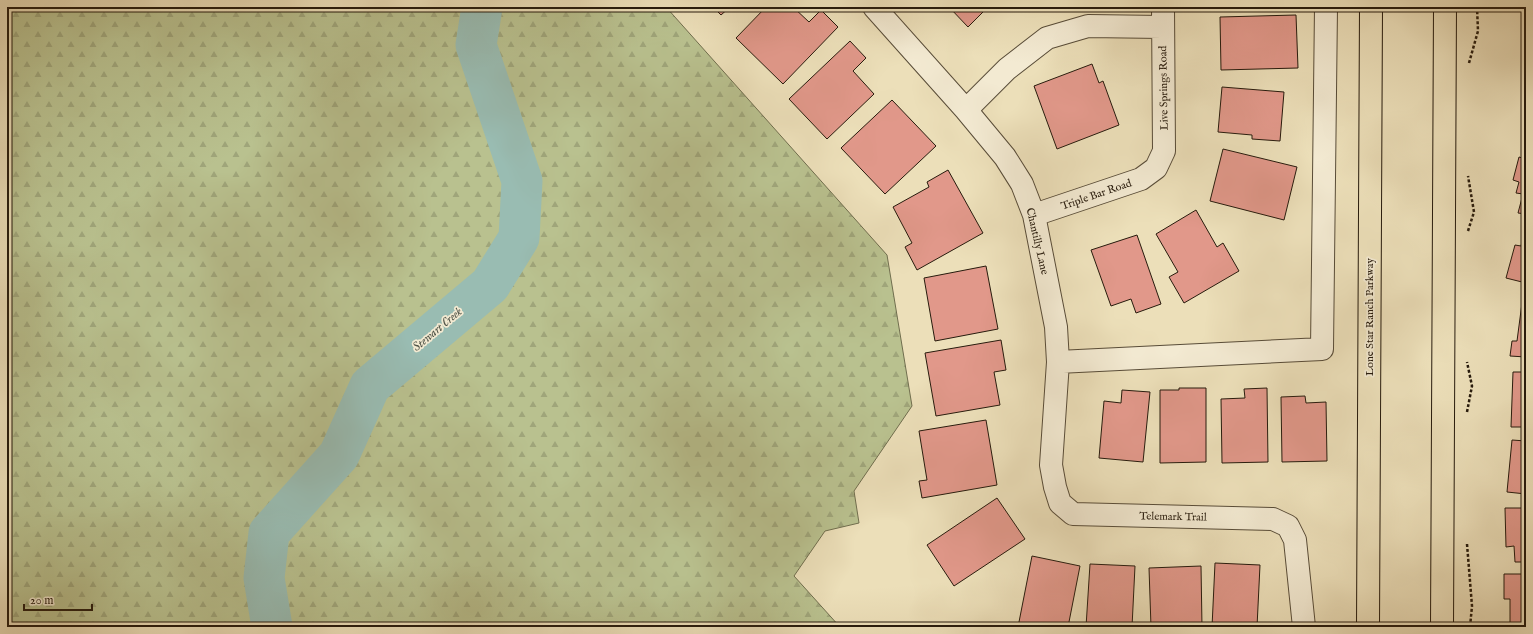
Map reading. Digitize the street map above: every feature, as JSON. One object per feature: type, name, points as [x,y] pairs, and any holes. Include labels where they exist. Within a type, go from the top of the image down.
[{"type":"main road","name":"Lone Star Ranch Parkway","points":[[1368,627],[1371,7]]},
{"type":"main road","points":[[1442,627],[1446,7]]},
{"type":"street","name":"Chantilly Lane","points":[[874,7],[966,110],[1005,157],[1022,184],[1034,215],[1056,326],[1058,362],[1051,465],[1060,503]]},
{"type":"street","points":[[1058,362],[1322,349],[1326,7]]},
{"type":"street","points":[[966,110],[1007,69],[1047,38],[1088,26],[1162,17]]},
{"type":"street","name":"Live Springs Road","points":[[1156,168],[1164,150],[1162,17]]},
{"type":"street","name":"Triple Bar Road","points":[[1034,215],[1141,179],[1156,168]]},
{"type":"street","name":"Telemark Trail","points":[[1060,503],[1073,514],[1273,519],[1288,526],[1295,540],[1304,627]]},
{"type":"green space","points":[[7,7],[666,7],[887,255],[912,406],[854,491],[859,523],[825,531],[794,576],[840,627],[7,627]]},
{"type":"water","points":[[7,523],[10,557],[7,567]]},
{"type":"building","points":[[713,7],[730,7],[721,15]]},
{"type":"building","points":[[766,7],[793,7],[809,22],[821,10],[838,27],[783,84],[736,38]]},
{"type":"building","points":[[949,7],[988,7],[968,27]]},
{"type":"building","points":[[1249,7],[1288,7],[1288,10]]},
{"type":"building","points":[[1296,15],[1298,68],[1221,70],[1220,17]]},
{"type":"building","points":[[850,41],[866,58],[853,71],[874,94],[827,139],[789,99]]},
{"type":"building","points":[[1092,64],[1099,83],[1103,81],[1119,125],[1057,149],[1034,86]]},
{"type":"building","points":[[1222,87],[1284,92],[1280,141],[1252,139],[1252,135],[1218,132]]},
{"type":"building","points":[[892,100],[936,146],[885,194],[841,148]]},
{"type":"building","points":[[1223,149],[1297,167],[1284,220],[1210,201]]},
{"type":"building","points":[[1519,157],[1526,159],[1526,214],[1518,213],[1523,194],[1516,193],[1519,182],[1513,180]]},
{"type":"building","points":[[948,170],[983,233],[917,270],[905,247],[912,243],[893,207],[929,187],[927,182]]},
{"type":"building","points":[[1196,210],[1217,247],[1223,243],[1239,271],[1184,303],[1169,277],[1178,272],[1156,234]]},
{"type":"building","points":[[1525,228],[1526,283],[1506,278],[1515,245],[1521,246]]},
{"type":"building","points":[[1137,235],[1161,304],[1136,313],[1131,299],[1111,306],[1091,250]]},
{"type":"building","points":[[986,266],[998,329],[935,341],[924,278]]},
{"type":"building","points":[[1522,303],[1526,303],[1526,357],[1510,356],[1512,341],[1517,341]]},
{"type":"building","points":[[1001,340],[1006,370],[994,372],[1000,405],[936,416],[925,353]]},
{"type":"building","points":[[1513,372],[1526,372],[1526,427],[1511,427]]},
{"type":"building","points":[[1179,388],[1206,388],[1206,462],[1160,463],[1160,390],[1179,390]]},
{"type":"building","points":[[1267,388],[1268,462],[1222,463],[1221,399],[1245,398],[1244,389]]},
{"type":"building","points":[[1122,390],[1150,392],[1143,462],[1099,458],[1104,401],[1121,403]]},
{"type":"building","points":[[1305,396],[1306,403],[1326,402],[1327,461],[1282,462],[1281,397]]},
{"type":"building","points":[[986,420],[997,485],[922,498],[919,481],[927,480],[919,431]]},
{"type":"building","points":[[1512,440],[1526,441],[1526,494],[1507,492]]},
{"type":"building","points":[[997,498],[1025,539],[954,586],[927,545]]},
{"type":"building","points":[[1505,508],[1526,508],[1526,562],[1515,562],[1514,546],[1506,547]]},
{"type":"building","points":[[1032,556],[1080,566],[1068,627],[1018,627]]},
{"type":"building","points":[[1215,563],[1260,565],[1257,627],[1212,627]]},
{"type":"building","points":[[1090,564],[1135,566],[1132,627],[1086,627]]},
{"type":"building","points":[[1201,566],[1202,627],[1151,627],[1149,568]]},
{"type":"building","points":[[1504,574],[1526,574],[1526,627],[1510,627],[1510,599],[1504,599]]},
{"type":"waterway","name":"Stewart Creek","points":[[272,627],[264,578],[269,533],[339,455],[370,386],[490,285],[519,238],[522,181],[476,45],[482,7]]}]
